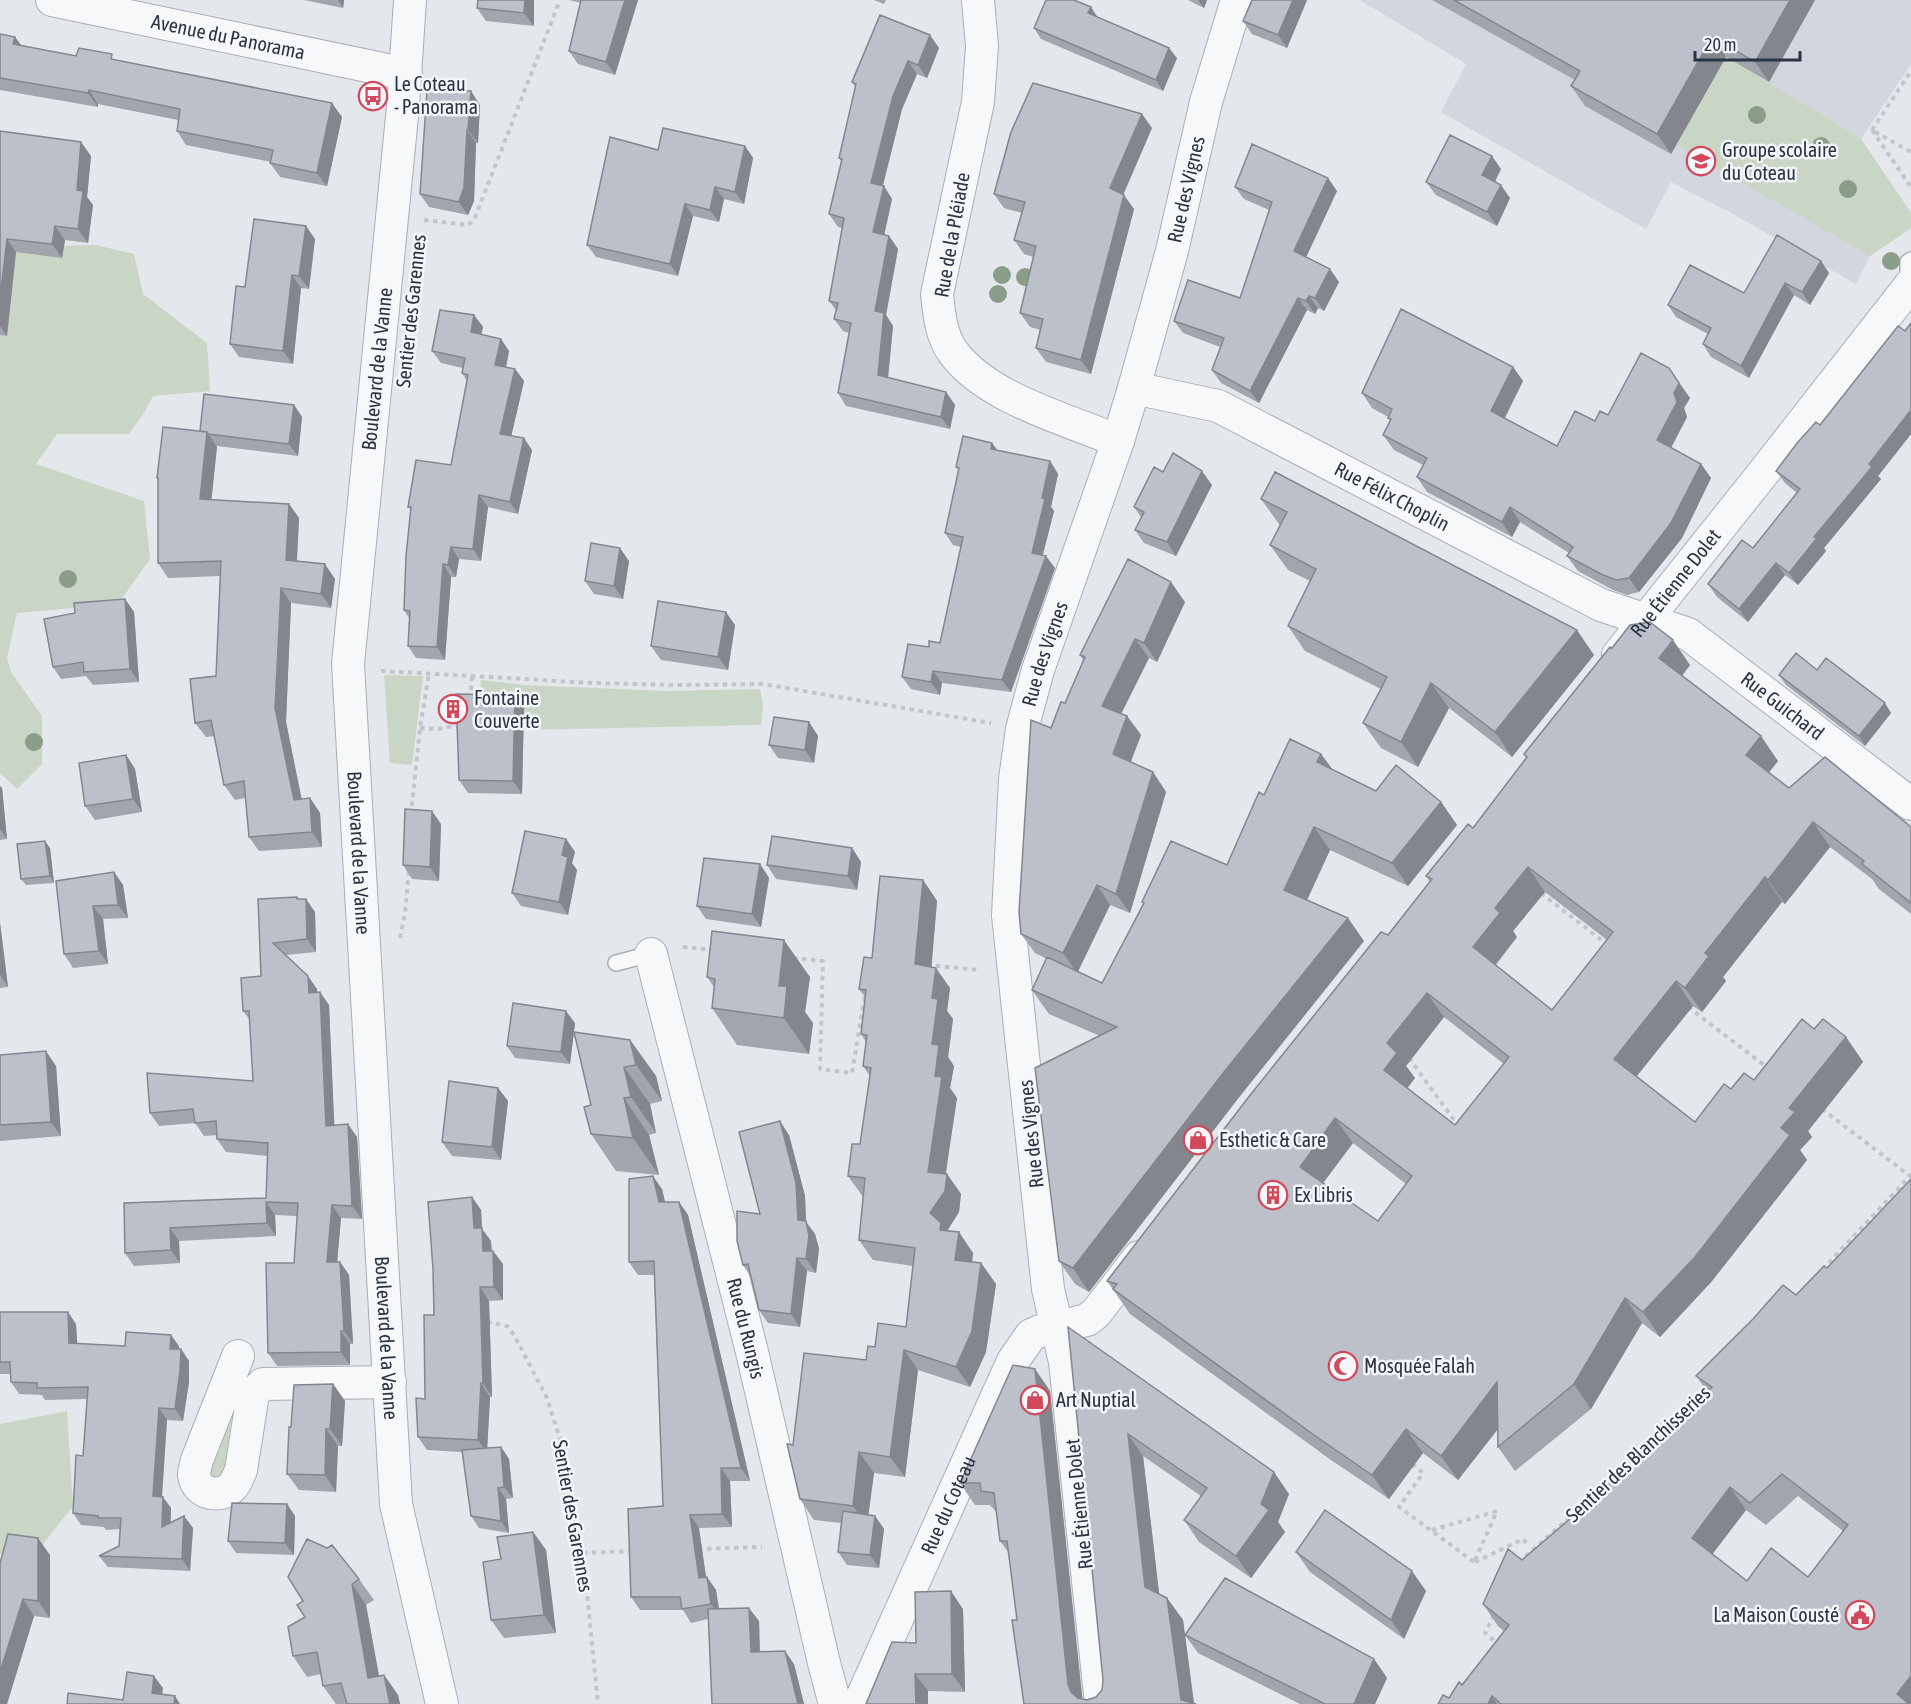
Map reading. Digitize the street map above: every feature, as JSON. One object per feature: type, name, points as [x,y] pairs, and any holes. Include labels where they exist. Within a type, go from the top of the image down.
[{"type":"street","name":"Avenue du Panorama","points":[[52,0],[396,72]]},
{"type":"street","name":"Boulevard de la Vanne","points":[[410,0],[396,72],[348,664],[396,1504],[442,1704]]},
{"type":"street","name":"Rue de la Pléiade","points":[[978,0],[982,46],[978,102],[937,294],[940,320],[951,350],[972,373],[1001,393],[1118,441]]},
{"type":"street","name":"Rue des Vignes","points":[[1057,1327],[1048,1289],[1008,915],[1015,779],[1022,729],[1038,670],[1118,441],[1134,388],[1172,250],[1206,102],[1237,0]]},
{"type":"street","name":"Rue Étienne Dolet","points":[[1600,676],[1761,477],[1910,276]]},
{"type":"street","name":"Rue Félix Choplin","points":[[1134,388],[1218,406],[1601,605],[1646,620]]},
{"type":"street","name":"Rue Guichard","points":[[1646,620],[1688,634],[1911,804]]},
{"type":"street","name":"Rue du Rungis","points":[[664,950],[752,1352],[835,1704]]},
{"type":"street","points":[[1057,1327],[1087,1320],[1096,1312],[1160,1230]]},
{"type":"street","name":"Rue Étienne Dolet","points":[[1057,1327],[1065,1362],[1101,1704]]},
{"type":"street","name":"Rue du Coteau","points":[[859,1704],[1013,1361],[1030,1335],[1057,1327]]},
{"type":"street","points":[[238,1356],[197,1460],[194,1473],[196,1484],[205,1492],[216,1494],[229,1490],[236,1481],[241,1470],[253,1394],[263,1384],[390,1382]]},
{"type":"lane","points":[[616,963],[664,950]]},
{"type":"path","name":"Sentier des Garennes","points":[[420,219],[468,225],[474,220],[560,0]]},
{"type":"path","points":[[1872,130],[1911,71]]},
{"type":"path","points":[[1872,130],[1911,152]]},
{"type":"path","points":[[1872,130],[1911,187]]},
{"type":"path","points":[[383,661],[383,671],[429,674],[677,686],[763,684],[989,723]]},
{"type":"path","points":[[410,823],[420,728],[429,674]]},
{"type":"path","points":[[470,700],[472,676]]},
{"type":"path","points":[[420,728],[438,729],[467,723]]},
{"type":"path","points":[[400,938],[406,905],[409,867]]},
{"type":"path","points":[[1532,886],[1615,950]]},
{"type":"path","points":[[664,950],[723,951]]},
{"type":"path","points":[[789,957],[823,961],[820,1069],[852,1073],[867,982]]},
{"type":"path","points":[[916,964],[983,971]]},
{"type":"path","points":[[1679,1000],[1769,1069]]},
{"type":"path","points":[[1402,1051],[1414,1062],[1451,1118],[1465,1134]]},
{"type":"path","points":[[1816,1104],[1910,1176],[1820,1271]]},
{"type":"path","name":"Sentier des Garennes","points":[[480,1322],[507,1326],[514,1335],[547,1398],[565,1455],[574,1516],[583,1553],[598,1704]]},
{"type":"path","name":"Sentier des Blanchisseries","points":[[1516,1570],[1521,1559],[1673,1427],[1714,1384]]},
{"type":"path","points":[[1405,1458],[1423,1473],[1399,1507],[1474,1562]]},
{"type":"path","points":[[1431,1531],[1497,1511],[1474,1562]]},
{"type":"path","points":[[1474,1562],[1523,1539],[1527,1544]]},
{"type":"path","points":[[697,1549],[766,1547]]},
{"type":"path","points":[[583,1553],[640,1551]]},
{"type":"path","points":[[1495,1612],[1485,1633],[1503,1647]]},
{"type":"shaded area","name":"Groupe scolaire du Coteau","points":[[1360,0],[1911,0],[1911,64],[1861,139],[1911,213],[1911,228],[1870,256],[1856,284],[1735,215],[1671,182],[1646,229],[1441,112],[1466,64]]},
{"type":"green space","points":[[1726,57],[1861,139],[1911,213],[1911,228],[1870,256],[1676,145]]},
{"type":"green space","points":[[0,240],[50,246],[96,245],[134,254],[143,294],[207,343],[210,391],[153,396],[129,434],[57,434],[36,464],[144,501],[150,559],[118,604],[17,613],[7,658],[11,672],[42,716],[42,764],[17,789],[0,773]]},
{"type":"green space","points":[[384,675],[423,676],[412,765],[390,763]]},
{"type":"green space","points":[[481,680],[525,685],[667,691],[760,689],[763,704],[761,725],[478,731]]},
{"type":"green space","points":[[233,1401],[225,1471],[220,1479],[212,1479],[206,1473]]},
{"type":"green space","points":[[67,1411],[73,1506],[36,1553],[0,1554],[0,1424]]},
{"type":"building","points":[[478,0],[525,0],[524,13],[477,8]]},
{"type":"building","points":[[581,0],[625,0],[606,62],[569,51]]},
{"type":"building","points":[[1046,0],[1074,0],[1091,7],[1088,13],[1169,48],[1156,80],[1034,28]]},
{"type":"building","points":[[1252,0],[1293,0],[1278,35],[1243,21]]},
{"type":"building","points":[[1454,0],[1790,0],[1755,62],[1712,37],[1657,134],[1571,86],[1580,71]]},
{"type":"building","points":[[880,15],[930,35],[918,65],[908,61],[893,96],[871,183],[884,186],[873,232],[889,236],[875,311],[884,313],[878,375],[946,392],[941,417],[838,393],[851,323],[834,319],[838,303],[829,301],[844,218],[829,214],[856,84],[852,82]]},
{"type":"building","points":[[0,34],[15,37],[13,44],[76,56],[79,48],[112,54],[111,59],[332,103],[317,173],[270,163],[273,150],[177,131],[180,109],[89,90],[88,93],[0,78]]},
{"type":"building","points":[[1033,83],[1142,114],[1110,188],[1124,195],[1081,360],[1036,348],[1043,319],[1020,313],[1036,246],[1014,240],[1025,202],[994,194],[1011,132]]},
{"type":"building","points":[[427,90],[471,91],[464,187],[459,202],[420,194]]},
{"type":"building","points":[[663,128],[745,146],[735,192],[715,187],[710,210],[685,204],[670,264],[587,245],[610,137],[658,150]]},
{"type":"building","points":[[0,131],[81,142],[77,190],[83,191],[78,229],[55,226],[52,244],[7,239],[0,299]]},
{"type":"building","points":[[1450,135],[1492,156],[1482,175],[1501,185],[1487,212],[1426,182]]},
{"type":"building","points":[[1252,144],[1328,178],[1294,251],[1330,269],[1315,298],[1309,296],[1306,301],[1298,298],[1250,391],[1212,370],[1224,338],[1174,321],[1188,280],[1240,298],[1272,202],[1235,187]]},
{"type":"building","points":[[254,219],[306,226],[299,276],[292,275],[283,351],[230,344],[236,286],[245,287]]},
{"type":"building","points":[[1777,235],[1821,261],[1802,292],[1785,283],[1741,366],[1703,344],[1711,328],[1668,305],[1690,265],[1744,293]]},
{"type":"building","points":[[1401,309],[1513,367],[1491,411],[1557,446],[1575,411],[1595,421],[1600,411],[1608,415],[1641,353],[1669,368],[1679,383],[1674,393],[1677,402],[1657,440],[1701,464],[1671,523],[1629,578],[1616,580],[1567,556],[1573,547],[1510,507],[1502,522],[1417,477],[1427,458],[1383,435],[1391,419],[1388,418],[1392,409],[1362,393]]},
{"type":"building","points":[[440,310],[474,315],[471,332],[501,339],[495,365],[515,369],[500,434],[524,438],[510,502],[479,495],[473,549],[451,547],[448,565],[443,564],[437,647],[408,646],[410,611],[404,610],[411,507],[408,507],[416,460],[451,465],[468,375],[462,373],[465,358],[432,351]]},
{"type":"building","points":[[1911,323],[1911,410],[1869,464],[1872,467],[1814,537],[1817,538],[1789,573],[1776,563],[1739,609],[1708,584],[1742,540],[1753,548],[1800,489],[1776,471],[1798,442],[1816,422],[1820,425],[1898,326],[1905,331]]},
{"type":"building","points":[[204,394],[294,405],[289,444],[208,434],[200,431]]},
{"type":"building","points":[[163,427],[207,432],[200,499],[289,504],[286,560],[325,564],[321,594],[281,588],[275,708],[294,800],[310,798],[312,832],[249,837],[244,781],[224,785],[211,720],[195,723],[190,679],[216,676],[221,561],[158,563],[157,478]]},
{"type":"building","points":[[963,436],[992,443],[991,449],[1050,461],[1042,498],[1045,499],[1032,553],[1046,556],[1002,680],[933,671],[931,682],[902,677],[908,644],[929,647],[929,641],[940,643],[963,537],[945,533],[959,468],[956,467]]},
{"type":"building","points":[[1173,453],[1202,471],[1167,542],[1135,530],[1144,512],[1134,507],[1154,467],[1163,472]]},
{"type":"building","points":[[1275,472],[1577,630],[1495,732],[1431,683],[1401,742],[1363,723],[1387,677],[1288,626],[1316,569],[1270,545],[1287,512],[1261,499]]},
{"type":"building","points":[[591,543],[620,548],[614,586],[585,581]]},
{"type":"building","points":[[1128,559],[1171,582],[1144,643],[1135,639],[1102,706],[1127,716],[1113,754],[1153,772],[1116,894],[1097,885],[1063,953],[1021,934],[1019,912],[1031,720],[1051,728],[1061,702],[1065,703],[1085,657],[1080,655]]},
{"type":"building","points":[[125,599],[130,669],[84,672],[83,662],[53,667],[44,619],[75,613],[74,603]]},
{"type":"building","points":[[658,601],[726,612],[718,657],[651,646]]},
{"type":"building","points":[[1650,622],[1673,640],[1659,658],[1761,736],[1746,755],[1789,788],[1825,757],[1911,827],[1911,903],[1862,864],[1864,861],[1813,822],[1768,880],[1765,877],[1705,953],[1709,956],[1685,988],[1676,981],[1614,1059],[1695,1122],[1724,1084],[1731,1089],[1744,1073],[1754,1080],[1802,1019],[1814,1029],[1823,1019],[1846,1037],[1789,1108],[1795,1112],[1781,1128],[1790,1135],[1695,1257],[1643,1312],[1625,1298],[1574,1384],[1498,1447],[1497,1382],[1441,1456],[1406,1429],[1372,1475],[1113,1289],[1117,1284],[1107,1281],[1251,1094],[1381,932],[1388,935],[1432,879],[1426,876],[1468,824],[1473,828],[1527,757],[1524,754],[1630,625]],"holes":[[[1528,867],[1613,932],[1552,1010],[1473,947],[1500,913],[1495,908]],[[1427,993],[1509,1057],[1455,1125],[1384,1070],[1397,1053],[1387,1043]],[[1335,1118],[1412,1176],[1378,1221],[1300,1167]]]},
{"type":"building","points":[[1796,653],[1817,670],[1826,658],[1885,703],[1859,736],[1779,675]]},
{"type":"building","points":[[456,694],[515,695],[513,781],[459,780]]},
{"type":"building","points":[[774,717],[809,722],[805,750],[769,745]]},
{"type":"building","points":[[1290,739],[1321,754],[1317,762],[1376,791],[1396,765],[1441,802],[1392,863],[1314,827],[1284,890],[1348,918],[1224,1072],[1073,1268],[1059,1261],[1035,1068],[1117,1027],[1032,990],[1047,957],[1102,983],[1144,903],[1142,902],[1171,841],[1227,865],[1259,792],[1264,795]]},
{"type":"building","points":[[126,755],[133,799],[85,806],[79,763]]},
{"type":"building","points":[[405,809],[432,811],[430,867],[403,865]]},
{"type":"building","points":[[525,831],[566,839],[562,855],[568,857],[559,902],[512,893]]},
{"type":"building","points":[[772,836],[852,848],[848,876],[767,865]]},
{"type":"building","points":[[45,841],[50,876],[21,879],[17,844]]},
{"type":"building","points":[[704,858],[760,864],[752,914],[697,906]]},
{"type":"building","points":[[114,872],[118,905],[93,906],[99,951],[64,954],[56,881]]},
{"type":"building","points":[[880,876],[923,880],[915,964],[936,968],[932,998],[938,999],[932,1044],[939,1045],[935,1076],[942,1077],[928,1172],[947,1174],[945,1191],[930,1213],[941,1223],[940,1230],[959,1232],[955,1260],[981,1263],[972,1331],[956,1367],[904,1350],[890,1457],[859,1452],[853,1506],[800,1499],[787,1444],[793,1445],[804,1353],[866,1360],[868,1346],[875,1347],[878,1323],[906,1327],[915,1248],[859,1240],[865,1178],[848,1176],[852,1144],[860,1144],[871,1068],[863,1066],[867,1035],[861,1034],[866,990],[859,989],[864,957],[872,958]]},
{"type":"building","points":[[297,897],[297,899],[306,899],[307,939],[273,943],[308,976],[309,993],[320,992],[326,1126],[348,1124],[352,1206],[332,1205],[327,1262],[340,1262],[344,1331],[341,1331],[341,1352],[268,1353],[266,1263],[294,1263],[298,1203],[266,1202],[267,1223],[170,1228],[171,1250],[125,1253],[124,1203],[266,1198],[268,1143],[217,1139],[216,1121],[195,1123],[193,1109],[150,1113],[147,1073],[253,1081],[249,1011],[243,1011],[241,978],[261,976],[258,899]]},
{"type":"building","points":[[712,931],[784,940],[779,986],[787,986],[784,1018],[712,1008],[715,979],[707,977]]},
{"type":"building","points":[[513,1003],[566,1011],[561,1052],[507,1046]]},
{"type":"building","points":[[574,1032],[630,1040],[636,1065],[624,1067],[631,1097],[624,1098],[633,1138],[591,1134],[584,1107],[591,1105]]},
{"type":"building","points":[[46,1051],[51,1122],[0,1125],[0,1055]]},
{"type":"building","points":[[449,1081],[498,1088],[492,1147],[442,1142]]},
{"type":"building","points":[[780,1121],[796,1183],[798,1220],[806,1221],[809,1236],[806,1259],[797,1258],[791,1314],[759,1310],[748,1264],[743,1265],[737,1241],[737,1211],[760,1214],[739,1132]]},
{"type":"building","points":[[653,1176],[659,1202],[679,1202],[741,1468],[721,1468],[722,1514],[690,1515],[699,1578],[707,1577],[711,1604],[682,1609],[680,1597],[631,1597],[628,1509],[663,1506],[654,1261],[629,1262],[629,1179]]},
{"type":"building","points":[[1911,1179],[1911,1676],[1897,1694],[1909,1704],[1501,1704],[1492,1696],[1488,1704],[1438,1704],[1443,1695],[1449,1698],[1459,1682],[1462,1685],[1509,1625],[1483,1604],[1508,1549],[1522,1560],[1665,1437],[1712,1387],[1696,1376],[1753,1319],[1783,1285],[1796,1295],[1824,1266],[1827,1268]],"holes":[[[1782,1474],[1848,1525],[1808,1577],[1771,1548],[1747,1581],[1692,1538],[1730,1487],[1750,1503]]]},
{"type":"building","points":[[472,1197],[474,1228],[482,1228],[483,1251],[493,1251],[494,1287],[480,1287],[483,1383],[481,1383],[478,1440],[418,1437],[416,1398],[425,1399],[424,1315],[434,1315],[428,1202]]},
{"type":"building","points":[[0,1312],[68,1312],[69,1343],[125,1346],[126,1332],[171,1335],[170,1349],[181,1349],[180,1370],[175,1409],[159,1408],[153,1496],[163,1497],[162,1527],[184,1516],[182,1559],[99,1556],[119,1546],[121,1518],[98,1518],[98,1516],[73,1513],[76,1455],[83,1456],[88,1387],[37,1388],[37,1383],[11,1382],[10,1362],[0,1362]]},
{"type":"building","points":[[1068,1327],[1274,1472],[1261,1504],[1269,1510],[1236,1556],[1184,1520],[1207,1488],[1128,1434],[1145,1587],[1167,1598],[1181,1700],[1196,1704],[1024,1704],[1012,1620],[1017,1620],[1007,1541],[1000,1541],[994,1493],[981,1491],[980,1483],[960,1483],[1013,1365],[1035,1369],[1068,1684],[1071,1692],[1078,1698],[1087,1700],[1096,1697],[1102,1690],[1103,1680]]},
{"type":"building","points":[[333,1384],[330,1429],[326,1429],[325,1475],[287,1474],[294,1385]]},
{"type":"building","points":[[501,1447],[504,1487],[498,1488],[501,1521],[471,1516],[462,1450]]},
{"type":"building","points":[[232,1503],[287,1504],[285,1543],[228,1541]]},
{"type":"building","points":[[1325,1510],[1412,1571],[1391,1620],[1296,1552]]},
{"type":"building","points":[[843,1511],[875,1516],[870,1555],[838,1552]]},
{"type":"building","points":[[533,1532],[544,1615],[491,1620],[483,1562],[501,1559],[497,1537]]},
{"type":"building","points":[[8,1534],[38,1538],[38,1601],[23,1599],[0,1672],[0,1563]]},
{"type":"building","points":[[307,1539],[327,1548],[332,1545],[359,1579],[352,1584],[368,1678],[384,1675],[390,1704],[347,1704],[341,1683],[323,1686],[317,1652],[293,1656],[288,1627],[305,1617],[297,1605],[303,1601],[288,1577]]},
{"type":"building","points":[[1225,1578],[1374,1659],[1354,1704],[1325,1704],[1185,1635]]},
{"type":"building","points":[[951,1591],[952,1674],[915,1674],[916,1704],[866,1704],[892,1642],[916,1643],[915,1592]]},
{"type":"building","points":[[749,1608],[751,1652],[785,1651],[798,1704],[712,1704],[708,1609]]},
{"type":"building","points":[[127,1672],[154,1676],[152,1693],[175,1696],[174,1704],[67,1704],[68,1693],[123,1700]]},
{"type":"place","name":"Le Coteau - Panorama","points":[[373,96]]},
{"type":"place","name":"Groupe scolaire du Coteau","points":[[1701,161]]},
{"type":"place","name":"Fontaine Couverte","points":[[453,709]]},
{"type":"place","name":"Esthetic & Care","points":[[1198,1140]]},
{"type":"place","name":"Ex Libris","points":[[1273,1195]]},
{"type":"place","name":"Mosquée Falah","points":[[1343,1366]]},
{"type":"place","name":"Art Nuptial","points":[[1035,1400]]},
{"type":"place","name":"La Maison Cousté","points":[[1860,1615]]}]
